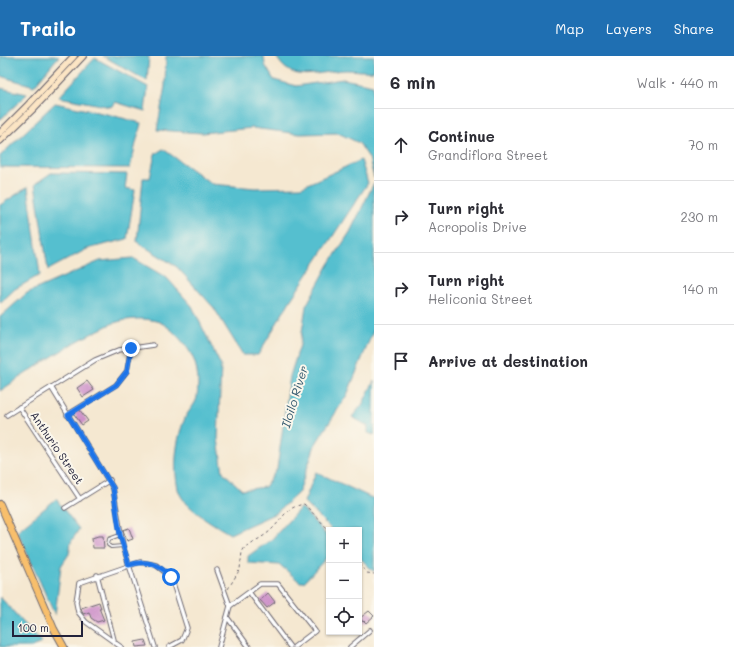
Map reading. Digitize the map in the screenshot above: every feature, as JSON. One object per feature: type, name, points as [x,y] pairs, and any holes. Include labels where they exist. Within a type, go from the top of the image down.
[{"type":"main road","points":[[0,132],[42,96],[74,56]]},
{"type":"main road","points":[[0,141],[42,96],[83,56]]},
{"type":"main road","points":[[0,504],[54,629],[64,647]]},
{"type":"street","points":[[7,415],[95,360],[119,350],[152,345]]},
{"type":"street","points":[[68,415],[119,382],[127,371],[131,348]]},
{"type":"street","points":[[51,387],[110,480],[113,488],[120,535],[155,647]]},
{"type":"street","name":"Anthurio Street","points":[[19,407],[80,499]]},
{"type":"street","points":[[65,508],[110,480]]},
{"type":"street","points":[[121,647],[86,622],[78,612],[76,602],[79,583],[97,575],[140,562],[156,565],[171,577],[187,628],[182,640],[169,647]]},
{"type":"street","points":[[217,570],[230,606],[219,647]]},
{"type":"street","points":[[97,575],[114,641]]},
{"type":"street","points":[[230,606],[260,584],[274,583],[280,586],[315,631],[294,647]]},
{"type":"street","points":[[249,592],[290,647]]},
{"type":"street","points":[[227,617],[250,647]]},
{"type":"street","points":[[350,647],[370,630]]},
{"type":"lane","points":[[120,535],[109,539],[108,545],[111,547],[123,546]]},
{"type":"path","points":[[226,593],[240,569],[242,552],[245,547],[273,528],[291,508],[304,504],[326,527]]},
{"type":"path","points":[[362,567],[367,573],[374,574]]},
{"type":"water","points":[[0,56],[59,56],[34,86],[0,76]]},
{"type":"water","points":[[103,56],[149,56],[147,81]]},
{"type":"water","points":[[166,56],[264,56],[265,65],[274,80],[296,86],[343,79],[373,85],[374,178],[369,158],[359,143],[338,133],[300,134],[252,128],[202,133],[157,130],[165,86]]},
{"type":"water","points":[[276,56],[374,56],[374,71],[346,70],[306,75],[298,74],[290,71],[282,65]]},
{"type":"water","points":[[95,58],[148,87],[145,111],[115,102],[111,107],[59,97]]},
{"type":"water","points":[[0,88],[27,94],[0,120]]},
{"type":"water","points":[[55,103],[141,123],[130,168],[0,167],[0,156]]},
{"type":"water","points":[[163,149],[212,184],[255,188],[301,187],[361,160],[368,183],[290,301],[258,355],[243,355],[214,308],[177,267],[137,242],[143,178],[150,178],[155,154]]},
{"type":"water","points":[[51,173],[127,174],[125,188],[135,190],[127,239],[87,249],[48,270],[35,184]]},
{"type":"water","name":"Iloilo River","points":[[374,183],[374,329],[347,395],[315,445],[299,492],[276,513],[230,534],[192,509],[181,496],[176,480],[176,453],[179,435],[186,415],[194,405],[197,397],[198,380],[196,365],[190,352],[178,336],[159,322],[145,319],[132,319],[109,325],[67,347],[0,391],[0,317],[27,293],[100,261],[133,258],[167,278],[192,306],[221,366],[218,439],[223,472],[242,490],[265,487],[277,469],[290,376],[300,345],[306,306],[328,266],[350,232]]},
{"type":"water","points":[[28,187],[40,275],[15,289],[0,303],[0,205]]},
{"type":"water","points":[[374,381],[374,435],[368,433],[368,426],[352,417],[362,405]]},
{"type":"water","points":[[316,472],[374,499],[374,572],[362,560],[362,527],[329,527],[304,502]]},
{"type":"water","points":[[56,499],[79,529],[71,542],[69,554],[61,566],[55,615],[17,531]]},
{"type":"water","points":[[301,507],[326,535],[326,558],[304,582],[300,582],[280,565],[248,563],[248,556],[272,539]]},
{"type":"water","points":[[0,597],[42,643],[31,647],[0,647]]},
{"type":"building","points":[[87,381],[94,390],[83,397],[77,388]]},
{"type":"building","points":[[79,409],[88,421],[82,425],[74,414]]},
{"type":"building","points":[[129,528],[133,539],[127,541],[123,530]]},
{"type":"building","points":[[103,536],[104,548],[93,548],[92,538]]},
{"type":"building","points":[[268,593],[275,602],[267,608],[260,600]]},
{"type":"building","points":[[99,602],[101,608],[99,608],[104,620],[97,622],[91,618],[89,612],[83,614],[81,608]]},
{"type":"building","points":[[369,611],[374,616],[366,623],[362,621],[362,616]]},
{"type":"building","points":[[145,640],[147,646],[136,647],[135,642]]},
{"type":"route","points":[[131,348],[127,371],[122,379],[116,385],[68,415],[107,475],[113,488],[120,535],[129,565],[147,562],[164,570],[171,577]]}]
